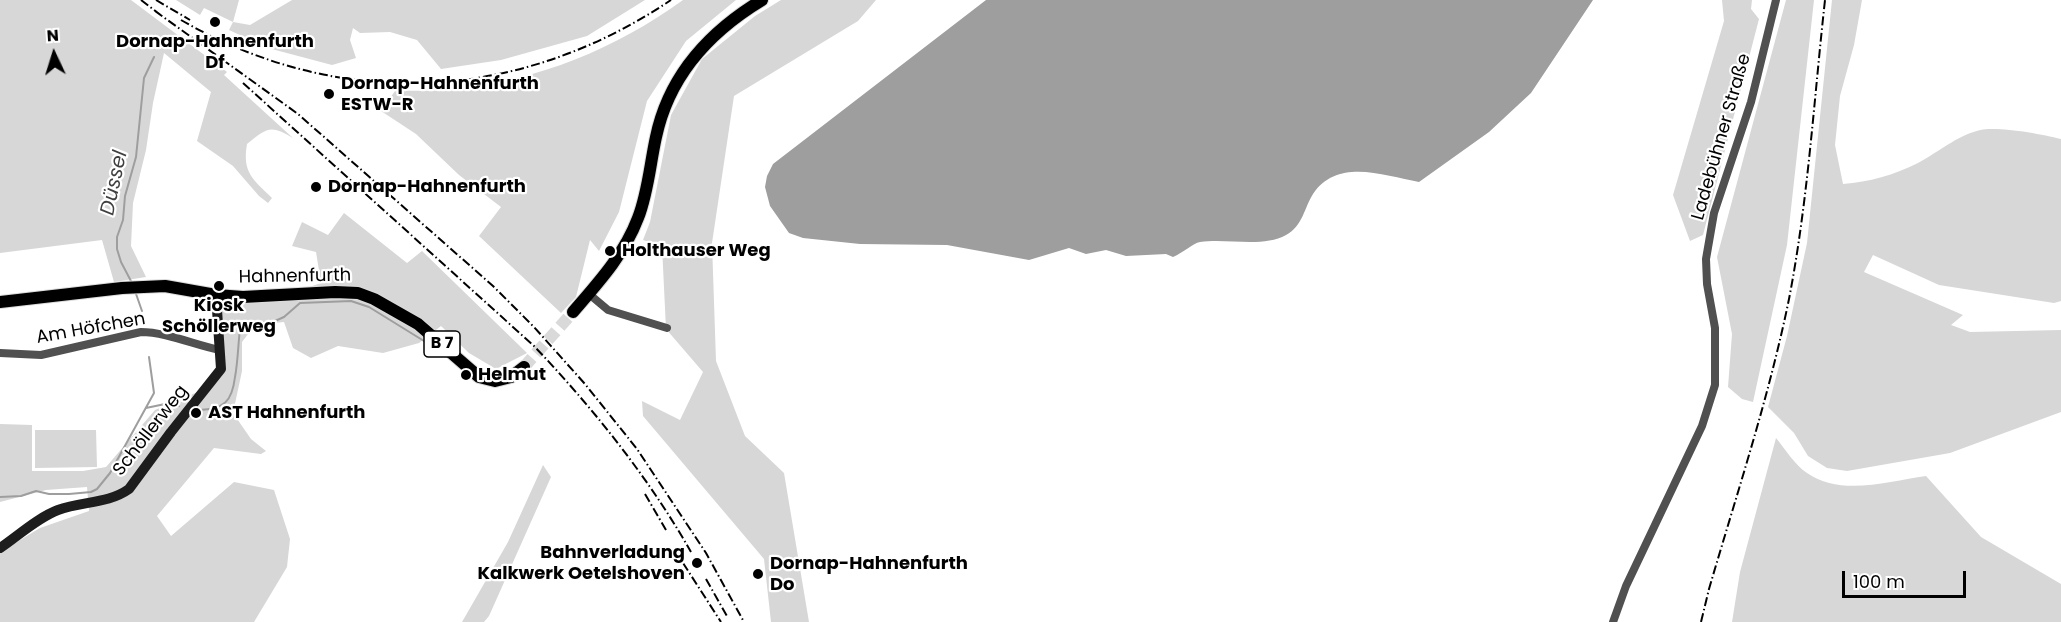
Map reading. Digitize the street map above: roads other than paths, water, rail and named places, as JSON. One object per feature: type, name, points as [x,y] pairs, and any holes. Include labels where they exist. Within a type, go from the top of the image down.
[{"type":"main road","points":[[573,312],[625,248],[639,217],[662,112],[679,77],[713,35],[730,20],[762,0]]},
{"type":"main road","name":"Hahnenfurth","points":[[0,302],[143,286],[165,286],[216,295],[266,297],[335,292],[358,293],[374,298],[418,324],[479,377],[495,381],[511,377],[524,367]]},
{"type":"street","name":"Ladebühner Straße","points":[[1613,622],[1626,586],[1702,426],[1715,385],[1715,328],[1707,284],[1706,259],[1714,213],[1751,102],[1776,0]]},
{"type":"street","points":[[589,294],[609,310],[667,328]]},
{"type":"street","name":"Schöllerweg","points":[[0,548],[59,509],[106,500],[121,495],[129,489],[221,369],[216,295]]},
{"type":"street","name":"Am Höfchen","points":[[0,353],[40,355],[141,332],[152,332],[220,350]]},
{"type":"waterway","name":"Düssel","points":[[132,283],[121,262],[117,249],[117,237],[123,220],[125,196],[136,157],[144,78],[154,57]]},
{"type":"waterway","name":"Düssel","points":[[135,291],[142,311]]},
{"type":"waterway","points":[[199,410],[221,406],[232,393],[240,329],[253,324],[275,321],[284,317],[300,303],[351,301],[369,307],[424,341]]},
{"type":"waterway","name":"Düssel","points":[[0,497],[21,496],[36,491],[49,494],[69,494],[91,492],[97,489],[110,473],[154,393],[149,357]]},
{"type":"waterway","points":[[146,408],[165,404],[179,406]]},
{"type":"tunnel","points":[[524,367],[573,312]]},
{"type":"railway","points":[[141,0],[162,16]]},
{"type":"railway","points":[[156,0],[190,20]]},
{"type":"railway","points":[[181,20],[242,50],[304,70],[366,81],[429,83],[491,75],[553,59],[613,34],[671,0]]},
{"type":"railway","points":[[1701,622],[1762,409],[1789,299],[1806,187],[1825,0]]},
{"type":"railway","points":[[155,11],[298,114],[493,286],[534,327],[585,384],[637,449],[706,553],[744,622]]},
{"type":"railway","points":[[243,83],[534,346],[578,394],[619,445],[657,497],[691,552]]},
{"type":"railway","points":[[645,494],[666,530]]},
{"type":"railway","points":[[683,563],[721,622]]},
{"type":"railway","points":[[706,579],[728,618]]},
{"type":"place","name":"Dornap-Hahnenfurth Df","points":[[215,22]]},
{"type":"place","name":"Dornap-Hahnenfurth ESTW-R","points":[[329,94]]},
{"type":"place","name":"Dornap-Hahnenfurth","points":[[316,187]]},
{"type":"place","name":"Holthauser Weg","points":[[610,251]]},
{"type":"place","name":"Kiosk Schöllerweg","points":[[219,286]]},
{"type":"place","name":"Helmut","points":[[466,375]]},
{"type":"place","name":"AST Hahnenfurth","points":[[196,413]]},
{"type":"place","name":"Bahnverladung Kalkwerk Oetelshoven","points":[[697,563]]},
{"type":"place","name":"Dornap-Hahnenfurth Do","points":[[758,574]]}]
